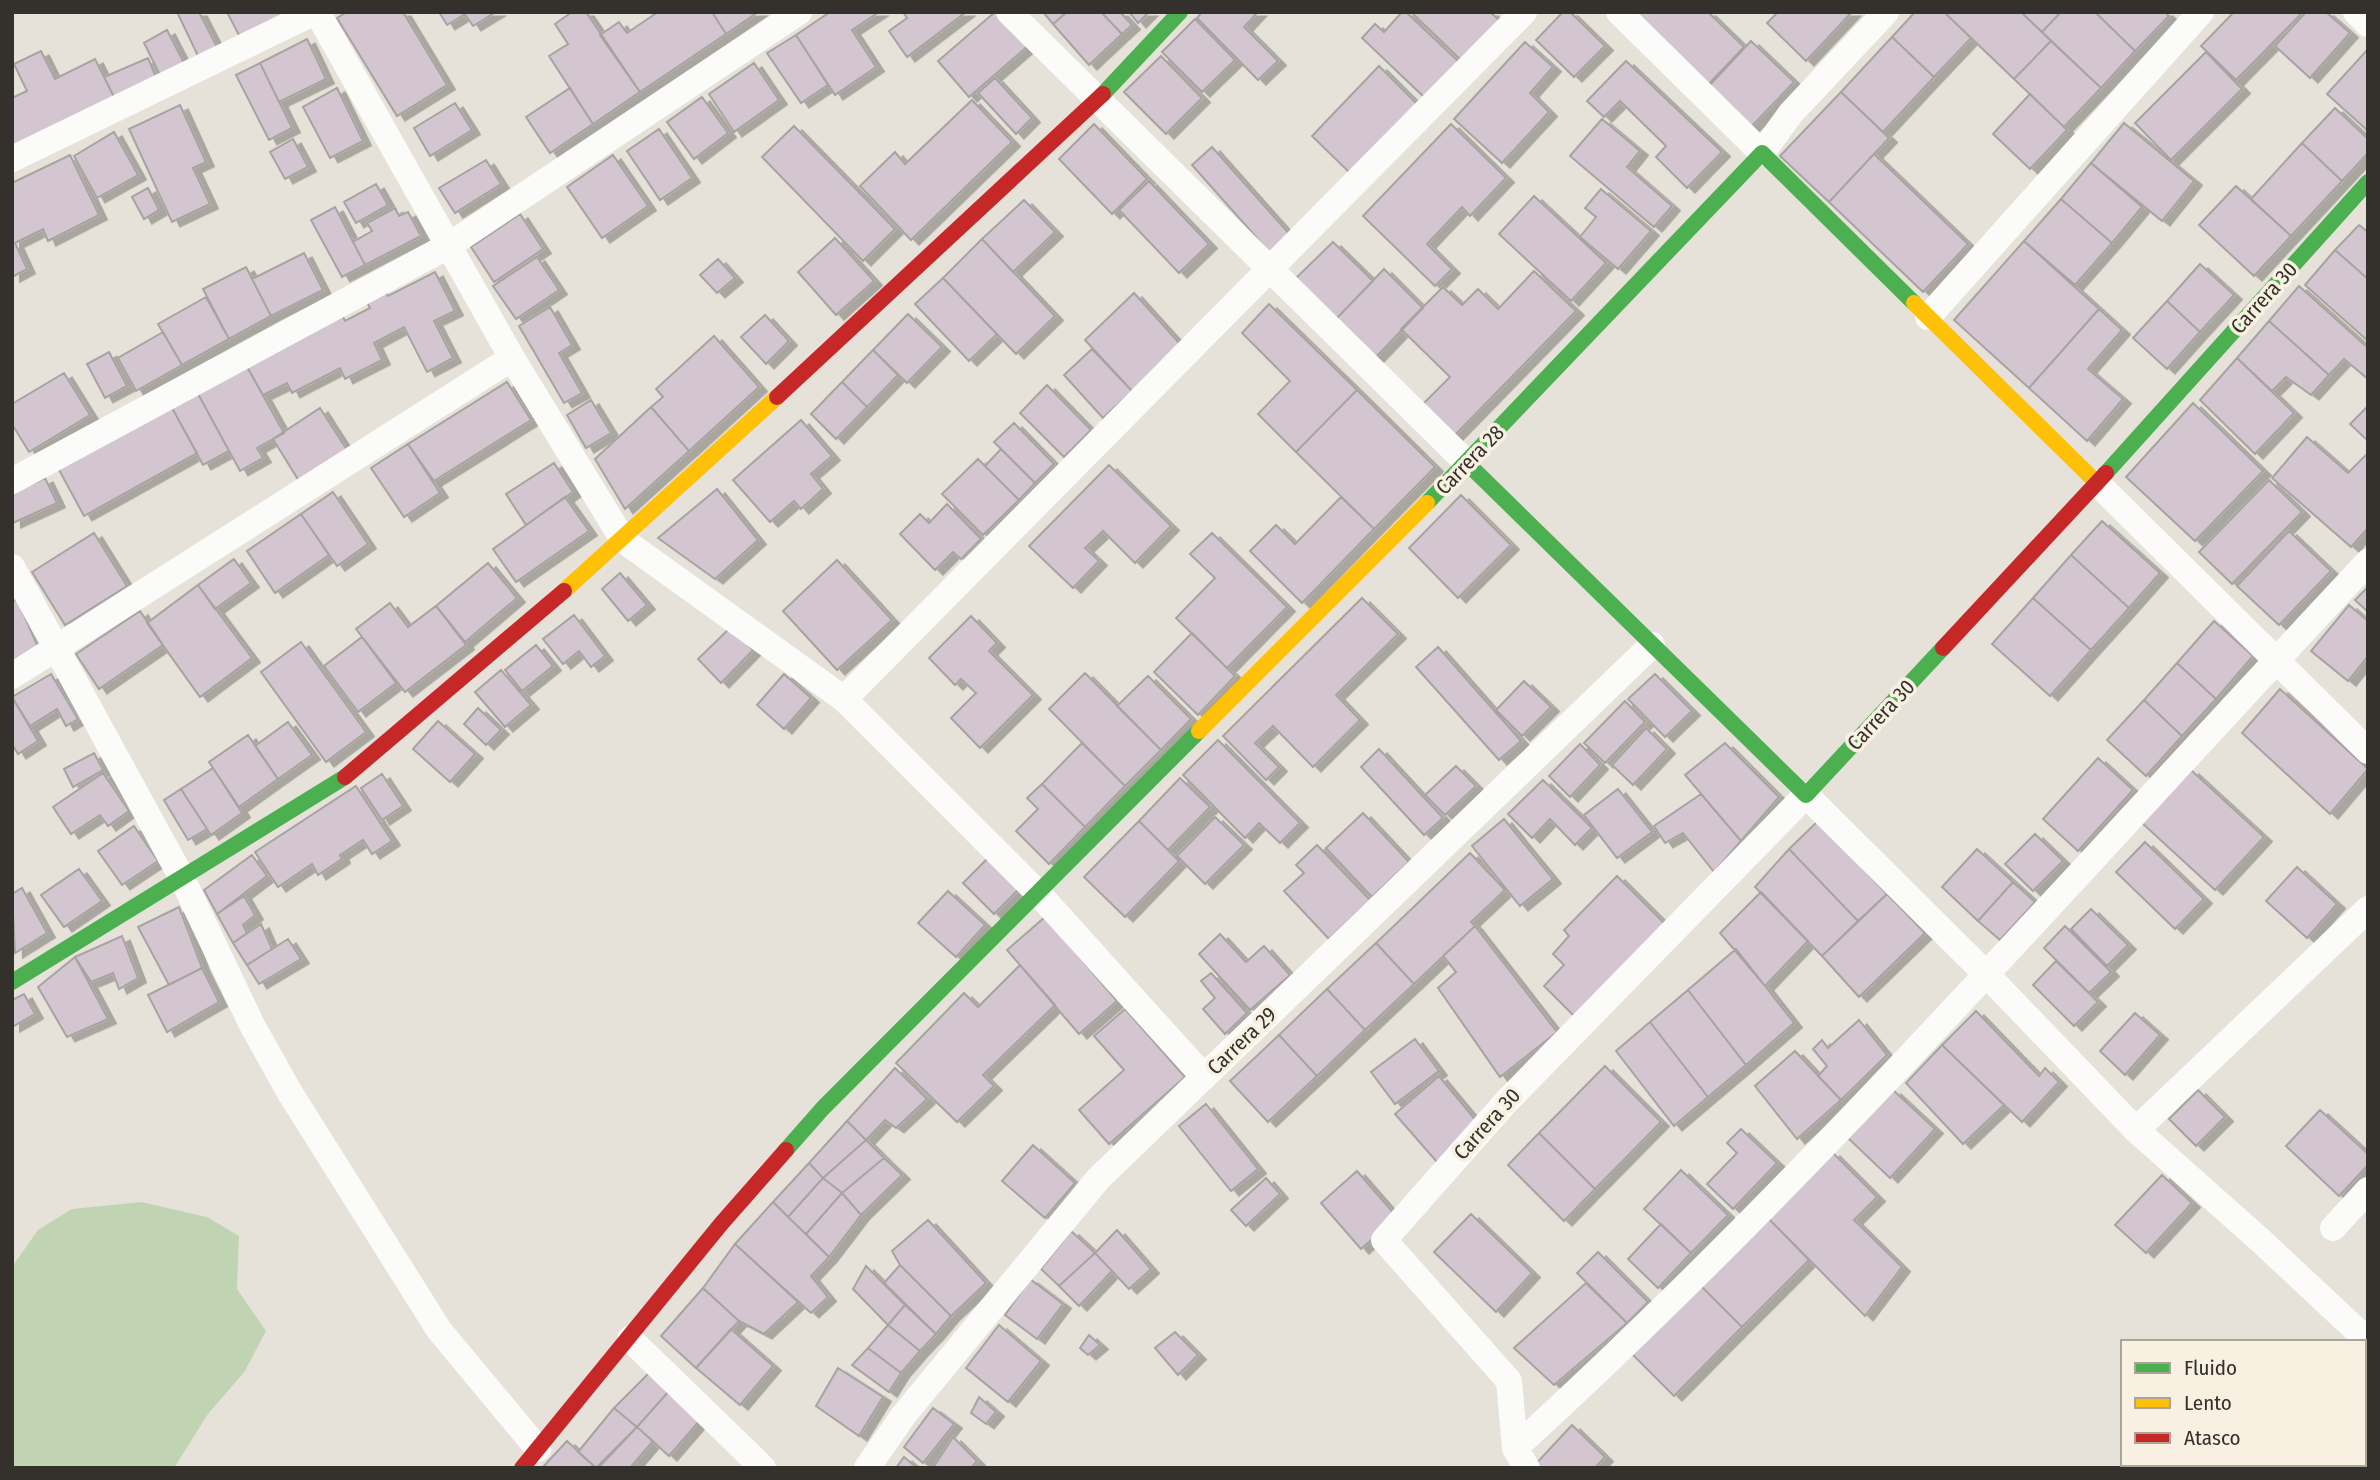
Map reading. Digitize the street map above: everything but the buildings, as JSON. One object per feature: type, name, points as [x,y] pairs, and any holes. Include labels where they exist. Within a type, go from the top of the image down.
[{"type":"main road","points":[[12,982],[338,783],[623,540],[1098,100],[1180,12]]},
{"type":"main road","points":[[1762,153],[2097,483]]},
{"type":"main road","name":"Carrera 28","points":[[530,1458],[630,1339],[721,1224],[823,1108],[1467,463],[1762,153]]},
{"type":"main road","name":"Carrera 30","points":[[1806,795],[2097,483],[2368,182]]},
{"type":"main road","points":[[1467,463],[1806,795]]},
{"type":"street","points":[[12,159],[316,12],[512,358],[623,540],[844,699],[1038,893],[1204,1077]]},
{"type":"street","points":[[12,481],[448,246],[799,12]]},
{"type":"street","points":[[1009,12],[1467,463]]},
{"type":"street","points":[[844,699],[1524,12]]},
{"type":"street","points":[[1619,12],[1762,153]]},
{"type":"street","name":"Carrera 28","points":[[1762,153],[1791,113],[1886,12]]},
{"type":"street","points":[[1928,317],[2202,12]]},
{"type":"street","points":[[2356,12],[2368,24]]},
{"type":"street","points":[[12,676],[512,358]]},
{"type":"street","points":[[2097,483],[2368,751]]},
{"type":"street","points":[[1521,1458],[1612,1360],[1987,975],[2368,562]]},
{"type":"street","points":[[12,567],[54,649],[182,878],[251,1025],[439,1331],[530,1458]]},
{"type":"street","name":"Carrera 29","points":[[867,1468],[920,1395],[1098,1180],[1652,645]]},
{"type":"street","points":[[1806,795],[1987,975],[2136,1130],[2368,1341]]},
{"type":"street","name":"Carrera 30","points":[[1521,1458],[1509,1381],[1384,1240],[1506,1102],[1806,795]]},
{"type":"street","points":[[2136,1130],[2368,909]]},
{"type":"street","points":[[2333,1228],[2368,1190]]},
{"type":"street","points":[[630,1339],[763,1468]]},
{"type":"green space","points":[[141,1202],[207,1217],[239,1236],[237,1289],[266,1331],[245,1371],[208,1414],[174,1468],[12,1468],[12,1267],[38,1230],[72,1209]]},
{"type":"traffic: fast","points":[[1103,94],[1180,12]]},
{"type":"traffic: fast","points":[[1427,503],[1762,153],[1914,303]]},
{"type":"traffic: fast","points":[[2106,473],[2368,182]]},
{"type":"traffic: fast","points":[[1467,463],[1806,795],[1943,648]]},
{"type":"traffic: fast","points":[[786,1150],[823,1108],[1199,731]]},
{"type":"traffic: fast","points":[[12,982],[345,777]]},
{"type":"traffic: slow","points":[[1914,303],[2097,483]]},
{"type":"traffic: slow","points":[[564,591],[777,397]]},
{"type":"traffic: slow","points":[[1199,731],[1427,503]]},
{"type":"traffic: jam","points":[[777,397],[1103,94]]},
{"type":"traffic: jam","points":[[1943,648],[2106,473]]},
{"type":"traffic: jam","points":[[345,777],[564,591]]},
{"type":"traffic: jam","points":[[522,1468],[721,1224],[786,1150]]}]
